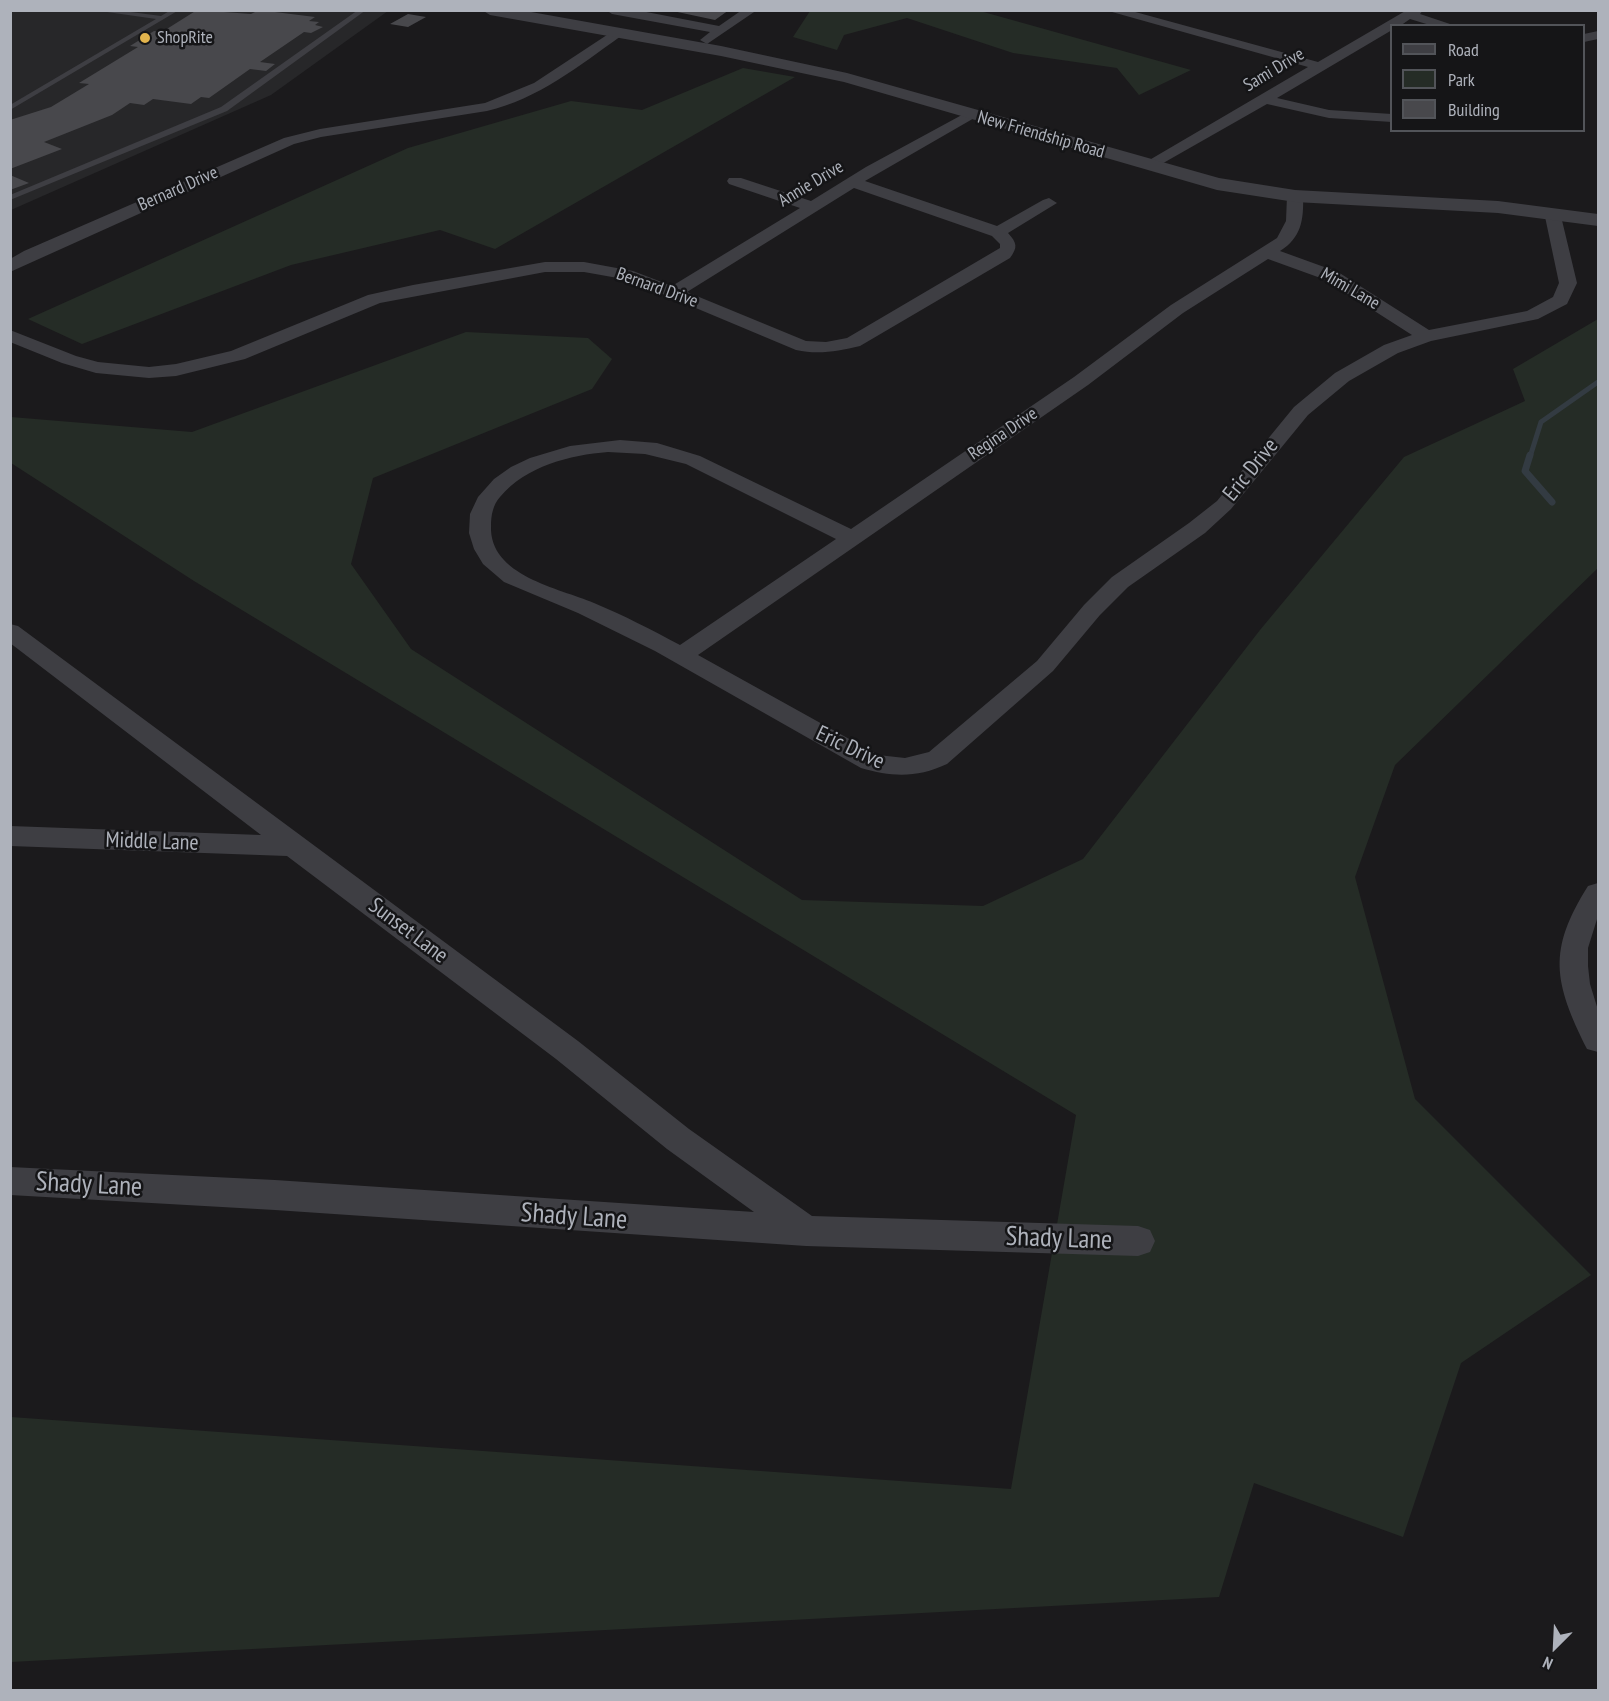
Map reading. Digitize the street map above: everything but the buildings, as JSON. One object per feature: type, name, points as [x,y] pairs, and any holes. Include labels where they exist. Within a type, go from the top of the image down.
[{"type":"street","name":"New Friendship Road","points":[[490,10],[696,47],[847,78],[1217,184],[1295,196],[1552,212],[1599,220]]},
{"type":"street","points":[[612,10],[722,30]]},
{"type":"street","points":[[696,47],[751,10]]},
{"type":"street","points":[[1111,10],[1319,66]]},
{"type":"street","points":[[1413,13],[1444,24]]},
{"type":"street","name":"Sami Drive","points":[[1393,24],[1413,13]]},
{"type":"street","name":"Sami Drive","points":[[1151,165],[1390,26]]},
{"type":"street","name":"Bernard Drive","points":[[10,267],[30,255],[289,141],[320,133],[487,107],[510,101],[534,90],[616,33]]},
{"type":"street","points":[[1265,99],[1329,114],[1390,118]]},
{"type":"street","name":"Annie Drive","points":[[675,292],[811,206],[971,114]]},
{"type":"street","points":[[735,181],[811,206]]},
{"type":"street","points":[[853,182],[998,232],[1049,203]]},
{"type":"street","name":"Regina Drive","points":[[682,655],[1081,381],[1178,309],[1284,242],[1293,229],[1295,196]]},
{"type":"street","name":"Eric Drive","points":[[852,538],[693,460],[667,451],[644,447],[596,447],[551,456],[516,472],[490,496],[482,510],[478,524],[481,541],[489,556],[502,570],[520,581],[588,609],[682,655],[870,762],[890,768],[907,768],[926,764],[938,758],[1022,688],[1045,666],[1092,610],[1120,582],[1197,528],[1224,505],[1278,436],[1317,397],[1372,358],[1426,336],[1532,315],[1561,300],[1568,283],[1552,212]]},
{"type":"street","name":"Bernard Drive","points":[[10,335],[94,368],[149,372],[187,368],[238,355],[386,296],[530,269],[562,267],[609,270],[633,276],[803,346],[834,347],[853,342],[1004,254],[1008,249],[1008,243],[998,232]]},
{"type":"street","name":"Mimi Lane","points":[[1268,253],[1332,276],[1426,336]]},
{"type":"street","name":"Sunset Lane","points":[[10,631],[567,1050],[678,1139],[806,1231]]},
{"type":"street","name":"Middle Lane","points":[[10,836],[293,846]]},
{"type":"street","points":[[1599,893],[1580,921],[1573,948],[1574,975],[1580,1000],[1599,1040]]},
{"type":"street","name":"Shady Lane","points":[[10,1181],[274,1195],[806,1231],[1138,1241]]},
{"type":"lane","points":[[96,10],[163,18]]},
{"type":"lane","points":[[10,108],[176,10]]},
{"type":"lane","points":[[350,10],[362,11]]},
{"type":"lane","points":[[10,198],[224,109],[362,11]]},
{"type":"shaded area","points":[[11,11],[388,11],[271,95],[11,210]]},
{"type":"green space","points":[[810,11],[980,11],[1191,70],[1139,95],[1117,68],[1013,53],[907,18],[844,35],[837,50],[793,37]]},
{"type":"green space","points":[[743,68],[795,77],[495,249],[440,230],[291,265],[82,344],[28,319],[408,148],[571,101],[642,110]]},
{"type":"green space","points":[[1598,319],[1598,568],[1395,765],[1355,877],[1415,1099],[1591,1275],[1461,1363],[1403,1537],[1254,1483],[1219,1597],[11,1662],[11,1417],[1011,1489],[1076,1115],[194,581],[11,463],[11,417],[192,432],[466,332],[588,338],[612,359],[592,389],[373,478],[351,564],[411,649],[802,900],[983,906],[1083,859],[1260,630],[1404,457],[1525,401],[1513,369]]},
{"type":"waterway","points":[[1530,457],[1541,422],[1598,382]]},
{"type":"waterway","points":[[1530,455],[1525,471],[1552,502]]},
{"type":"place","name":"ShopRite","points":[[145,38]]}]
